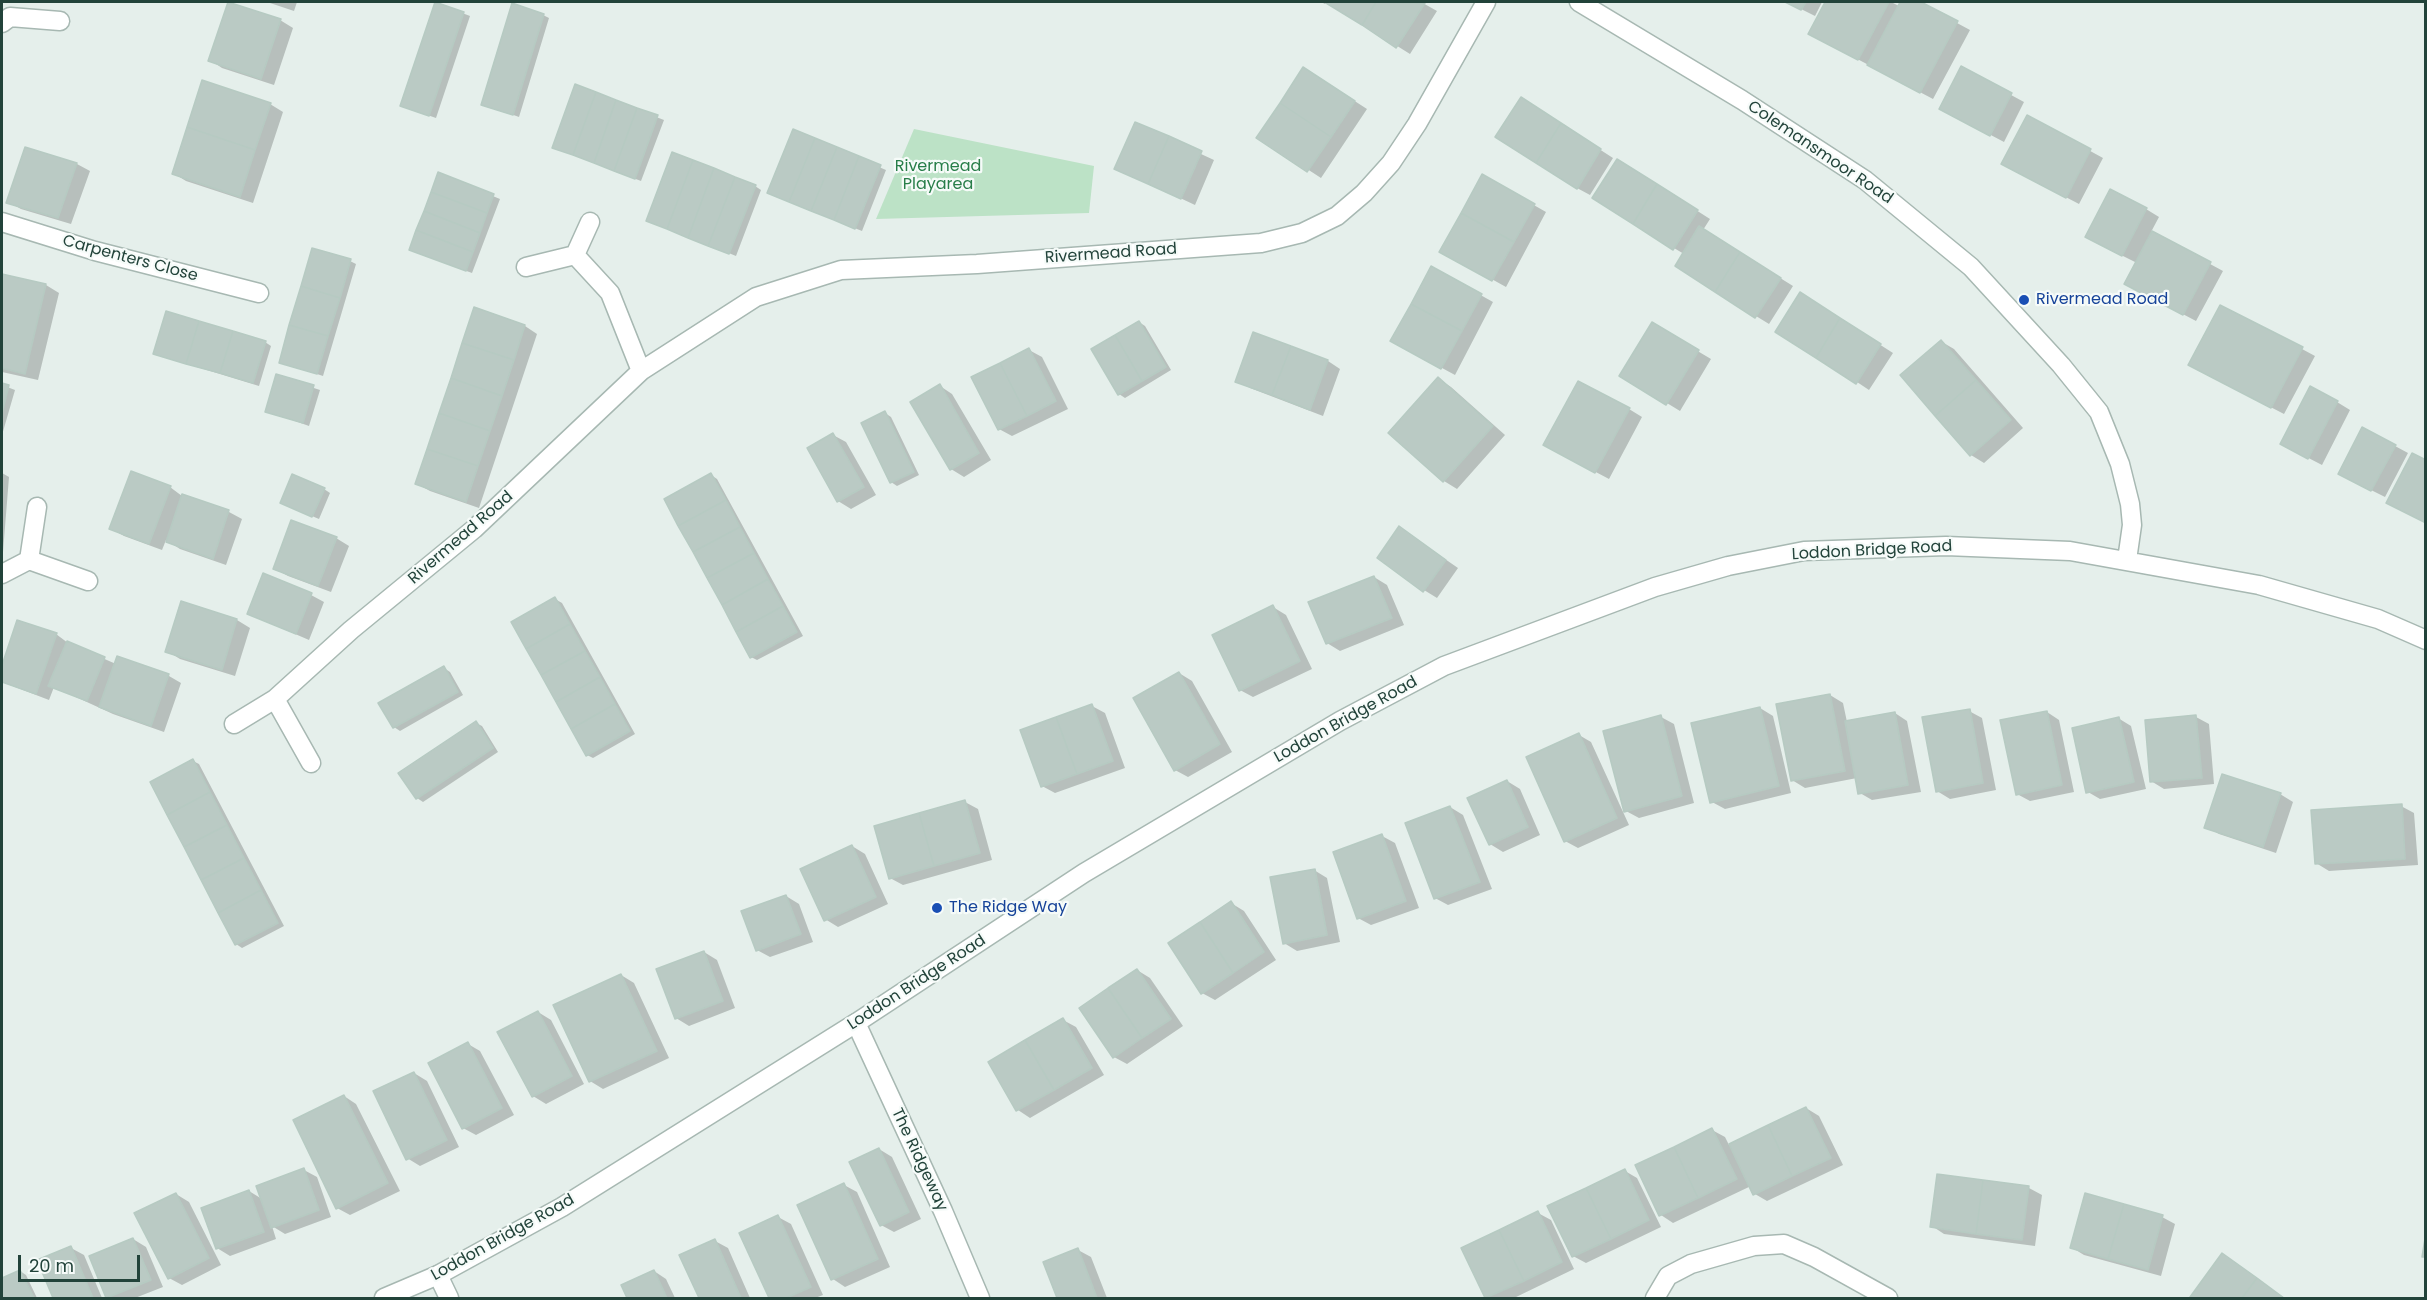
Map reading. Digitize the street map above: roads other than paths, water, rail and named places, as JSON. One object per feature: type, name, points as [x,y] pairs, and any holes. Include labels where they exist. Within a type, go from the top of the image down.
[{"type":"street","name":"Rivermead Road","points":[[234,724],[275,699],[351,630],[474,529],[641,371],[756,297],[840,270],[977,264],[1261,243],[1302,233],[1337,216],[1364,193],[1391,163],[1417,124],[1486,2]]},
{"type":"street","name":"Colemansmoor Road","points":[[1579,2],[1742,100],[1865,180],[1971,267],[2061,365],[2099,412],[2120,464],[2130,504],[2132,525],[2127,560]]},
{"type":"street","points":[[2,24],[10,18],[60,21]]},
{"type":"street","name":"Carpenters Close","points":[[2,222],[95,251],[259,293]]},
{"type":"street","points":[[575,255],[591,222]]},
{"type":"street","points":[[575,255],[610,293],[641,371]]},
{"type":"street","points":[[526,267],[575,255]]},
{"type":"street","points":[[29,560],[37,507]]},
{"type":"street","name":"Loddon Bridge Road","points":[[384,1299],[438,1275],[562,1208],[856,1023],[1084,873],[1340,721],[1444,666],[1655,587],[1728,566],[1814,550],[1946,546],[2070,551],[2259,585],[2378,619],[2426,640]]},
{"type":"street","points":[[2,574],[29,560],[88,581]]},
{"type":"street","points":[[275,699],[311,763]]},
{"type":"street","name":"The Ridgeway","points":[[856,1023],[943,1211],[980,1299]]},
{"type":"street","points":[[1655,1299],[1668,1276],[1691,1264],[1754,1246],[1784,1244],[1814,1257],[1888,1299]]},
{"type":"street","points":[[438,1275],[448,1299]]},
{"type":"place","name":"Rivermead Road","points":[[2024,300]]},
{"type":"place","name":"The Ridge Way","points":[[937,908]]},
{"type":"park label","name":"Rivermead Playarea","points":[[938,176]]}]
